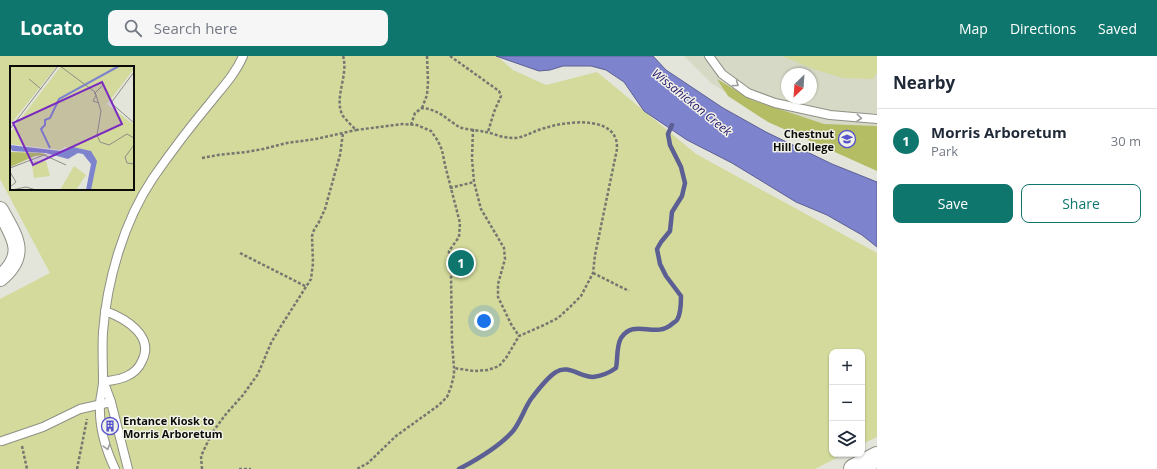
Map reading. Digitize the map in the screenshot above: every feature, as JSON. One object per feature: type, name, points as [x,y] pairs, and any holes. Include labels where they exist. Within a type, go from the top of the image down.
[{"type":"street","points":[[0,210],[15,237],[17,246],[17,253],[8,271],[0,278]]},
{"type":"street","points":[[854,469],[877,457]]},
{"type":"lane","points":[[115,469],[102,429],[100,404],[103,382],[102,349],[105,311],[117,256],[123,238],[140,200],[152,180],[167,158],[236,70],[243,56]]},
{"type":"lane","points":[[709,56],[722,74],[748,93],[775,103],[830,115],[877,119]]},
{"type":"lane","points":[[103,382],[119,379],[135,372],[140,366],[145,351],[144,341],[140,333],[131,324],[122,318],[105,311]]},
{"type":"lane","points":[[103,382],[111,402],[128,469]]},
{"type":"lane","points":[[2,441],[43,427],[80,409],[111,402]]},
{"type":"path","points":[[343,56],[345,61],[345,72],[340,97],[340,108],[344,116],[356,130]]},
{"type":"path","points":[[411,125],[415,113],[422,108],[427,95],[427,56]]},
{"type":"path","points":[[450,56],[499,91],[501,96],[488,132]]},
{"type":"path","points":[[422,108],[440,113],[459,126],[516,139],[542,128],[580,122],[596,123],[608,129],[615,136],[617,141],[617,149],[595,255],[593,274],[581,296],[558,318],[519,336],[506,358],[499,366],[488,370],[474,371],[454,368]]},
{"type":"path","points":[[202,158],[246,152],[287,143],[316,140],[356,130],[403,124],[417,125],[431,132],[438,141],[442,150],[450,188],[460,223],[459,237],[448,257],[451,274],[454,368],[453,381],[447,397],[439,405],[396,436],[368,463],[357,469]]},
{"type":"path","points":[[473,129],[472,159],[474,182],[481,209],[504,248],[505,259],[498,284],[498,297],[511,324],[519,336]]},
{"type":"path","points":[[202,469],[202,456],[212,433],[226,414],[243,396],[258,374],[271,343],[311,279],[313,273],[312,236],[327,202],[340,155],[343,133]]},
{"type":"path","points":[[450,188],[474,182]]},
{"type":"path","points":[[240,253],[307,287]]},
{"type":"path","points":[[593,274],[629,291]]},
{"type":"path","points":[[77,469],[90,406]]},
{"type":"path","points":[[19,436],[27,469]]},
{"type":"path","points":[[240,469],[251,469]]},
{"type":"shaded area","name":"Chestnut Hill College","points":[[684,56],[877,56],[877,167],[756,111],[711,83]]},
{"type":"green space","points":[[0,56],[497,56],[513,70],[546,85],[597,72],[696,154],[877,253],[877,437],[865,443],[865,349],[829,349],[829,457],[838,457],[815,469],[0,469],[0,299],[50,273],[0,179]]},
{"type":"green space","points":[[782,56],[877,56],[877,73],[873,79],[843,78],[817,70],[817,68],[811,68]]},
{"type":"green space","points":[[717,79],[752,100],[824,124],[877,126],[877,171],[768,122],[728,96]]},
{"type":"water","name":"Wissahickon Creek","points":[[496,56],[653,56],[666,70],[723,108],[766,132],[832,164],[877,182],[877,247],[862,235],[827,215],[796,202],[732,163],[687,140],[644,111],[624,82],[606,70],[591,66],[563,66],[550,70],[539,71]]},
{"type":"waterway","points":[[459,469],[488,452],[513,431],[531,399],[539,388],[553,374],[565,369],[593,377],[605,374],[616,368],[619,342],[626,332],[632,329],[659,330],[677,320],[680,312],[681,296],[666,276],[660,264],[657,249],[670,231],[672,212],[682,196],[685,183],[681,167],[670,145],[668,134],[672,125]]},
{"type":"place","name":"Chestnut Hill College","points":[[847,139]]},
{"type":"place","name":"Morris Arboretum","points":[[461,263]]},
{"type":"place","name":"Entance Kiosk to Morris Arboretum","points":[[110,426]]}]
